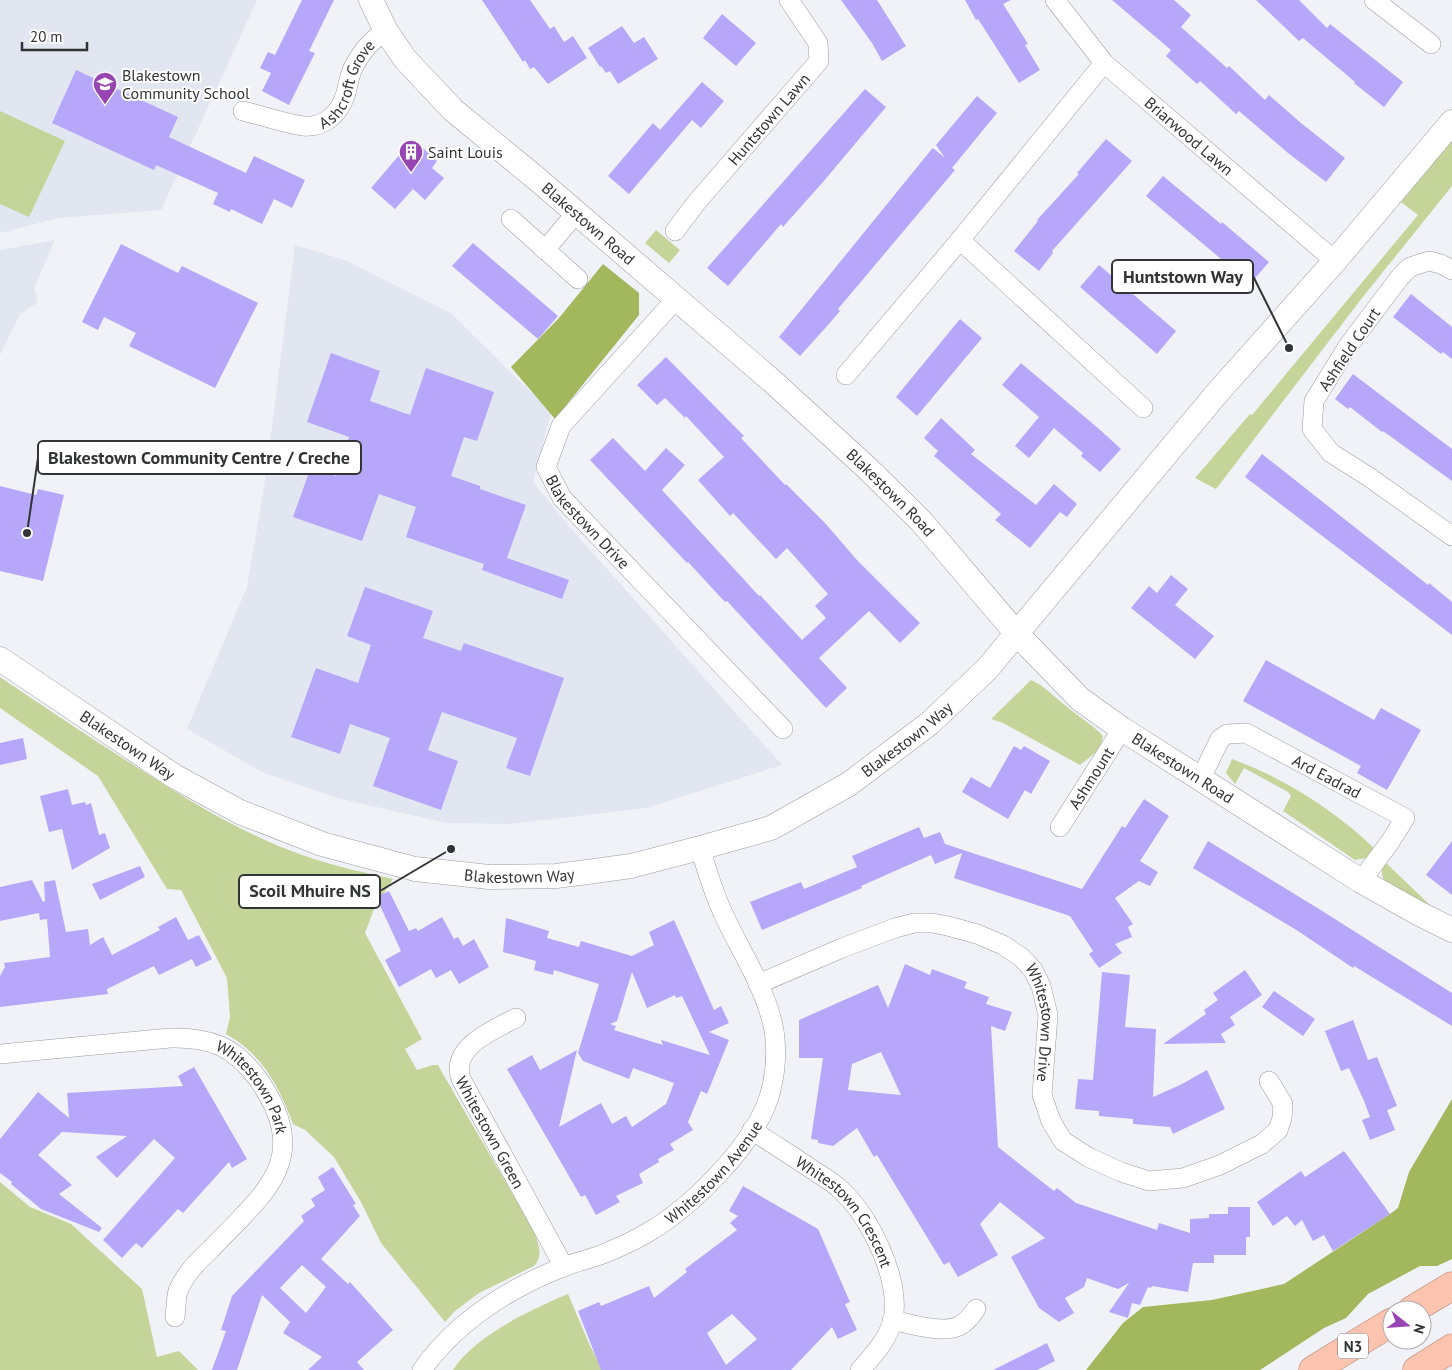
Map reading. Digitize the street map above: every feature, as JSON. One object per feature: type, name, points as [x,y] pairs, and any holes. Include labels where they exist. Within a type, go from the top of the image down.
[{"type":"highway","points":[[1429,1300],[1452,1286]]},
{"type":"highway","name":"N3","points":[[1313,1370],[1382,1328]]},
{"type":"highway","points":[[1417,1370],[1452,1348]]},
{"type":"street","name":"Blakestown Road","points":[[371,0],[386,31],[405,59],[453,110],[677,298],[822,426],[933,535],[1042,662],[1080,698],[1122,729],[1200,780],[1361,881],[1452,930]]},
{"type":"street","name":"Huntstown Lawn","points":[[675,231],[696,203],[819,61],[818,43],[789,0]]},
{"type":"street","name":"Briarwood Lawn","points":[[1055,0],[1104,63],[1335,261]]},
{"type":"street","points":[[1374,0],[1431,44]]},
{"type":"street","name":"Ashcroft Grove","points":[[243,111],[305,126],[323,124],[332,117],[344,101],[352,69],[364,50],[373,39],[386,31]]},
{"type":"street","points":[[846,375],[960,240],[1104,63]]},
{"type":"street","name":"Blakestown Way","points":[[0,659],[174,776],[240,812],[322,844],[415,870],[489,876],[556,876],[632,866],[771,828],[849,784],[930,722],[987,669],[1218,392],[1335,261],[1452,122]]},
{"type":"street","points":[[545,250],[576,213]]},
{"type":"street","points":[[511,220],[578,279]]},
{"type":"street","points":[[960,240],[1143,408]]},
{"type":"street","name":"Ashfield Court","points":[[1452,270],[1429,261],[1410,267],[1400,277],[1348,346],[1314,401],[1312,429],[1331,453],[1369,477],[1452,536]]},
{"type":"street","name":"Blakestown Drive","points":[[677,298],[561,426],[546,467],[562,498],[783,729]]},
{"type":"street","name":"Ashmount","points":[[1060,827],[1122,729]]},
{"type":"street","name":"Ard Eadrad","points":[[1200,780],[1220,739],[1228,734],[1246,733],[1405,818],[1361,881]]},
{"type":"street","name":"Whitestown Avenue","points":[[422,1370],[456,1330],[511,1291],[564,1267],[602,1254],[628,1242],[670,1218],[694,1198],[721,1170],[761,1116],[771,1092],[776,1059],[771,1017],[758,984],[722,912],[700,848]]},
{"type":"street","name":"Whitestown Drive","points":[[758,984],[842,948],[895,928],[914,923],[932,923],[954,927],[991,939],[1009,948],[1033,970],[1045,1000],[1048,1015],[1042,1095],[1051,1121],[1063,1141],[1088,1157],[1121,1172],[1149,1181],[1183,1178],[1220,1165],[1267,1139],[1278,1130],[1282,1118],[1282,1104],[1269,1081]]},
{"type":"street","name":"Whitestown Green","points":[[516,1018],[471,1045],[464,1053],[458,1071],[564,1267]]},
{"type":"street","name":"Whitestown Park","points":[[0,1054],[170,1038],[194,1038],[210,1041],[237,1056],[249,1067],[262,1086],[273,1106],[282,1133],[283,1150],[280,1167],[259,1198],[188,1272],[178,1291],[176,1317]]},
{"type":"street","name":"Whitestown Crescent","points":[[752,1130],[842,1190],[858,1210],[881,1250],[894,1290],[892,1320],[881,1344],[860,1370]]},
{"type":"street","points":[[892,1320],[935,1328],[951,1328],[965,1322],[976,1309]]},
{"type":"shaded area","name":"Blakestown Community School","points":[[0,0],[257,0],[161,210],[58,218],[0,233]]},
{"type":"shaded area","points":[[55,240],[34,288],[38,302],[20,314],[0,355],[0,250]]},
{"type":"shaded area","points":[[295,245],[347,261],[452,314],[551,412],[533,482],[574,532],[782,765],[646,808],[510,824],[446,823],[337,798],[262,772],[187,729],[247,587],[266,475]]},
{"type":"green space","points":[[0,111],[65,141],[29,217],[0,204]]},
{"type":"green space","points":[[1452,141],[1452,186],[1362,298],[1216,489],[1195,478],[1250,414],[1252,415],[1418,215],[1401,202]]},
{"type":"green space","points":[[656,230],[680,250],[669,263],[645,243]]},
{"type":"green space","points":[[603,264],[639,293],[639,315],[555,419],[511,367],[559,318]]},
{"type":"green space","points":[[0,677],[162,783],[242,829],[283,848],[316,860],[393,879],[374,909],[365,933],[422,1039],[405,1049],[417,1070],[438,1065],[534,1231],[539,1258],[534,1266],[479,1293],[455,1311],[445,1322],[381,1243],[361,1202],[334,1157],[305,1130],[293,1124],[282,1097],[268,1072],[250,1051],[226,1034],[230,1017],[227,978],[181,890],[167,889],[98,776],[0,708]]},
{"type":"green space","points":[[1031,680],[1045,688],[1103,736],[1100,749],[1080,765],[1003,723],[991,719]]},
{"type":"green space","points":[[1232,759],[1271,776],[1308,797],[1343,821],[1375,849],[1367,858],[1355,860],[1283,811],[1291,796],[1288,792],[1244,768],[1235,784],[1226,773]]},
{"type":"green space","points":[[1384,861],[1431,906],[1422,903],[1385,881],[1382,874]]},
{"type":"green space","points":[[1452,1099],[1452,1259],[1437,1266],[1420,1266],[1368,1294],[1346,1318],[1324,1328],[1260,1370],[1086,1370],[1123,1323],[1143,1307],[1212,1300],[1284,1284],[1390,1214],[1398,1208],[1409,1172]]},
{"type":"green space","points":[[0,1182],[30,1207],[71,1224],[142,1289],[157,1357],[179,1351],[198,1370],[0,1370]]},
{"type":"green space","points":[[568,1294],[591,1348],[603,1370],[453,1370],[462,1358],[489,1335],[538,1307]]},
{"type":"building","points":[[302,0],[334,0],[309,51],[315,53],[289,105],[262,91],[271,73],[260,68],[268,52],[275,55]]},
{"type":"building","points":[[482,0],[530,0],[550,29],[554,26],[564,42],[573,36],[587,58],[548,84],[534,67],[530,69],[525,60],[523,62]]},
{"type":"building","points":[[841,0],[877,0],[906,46],[882,61],[872,43]]},
{"type":"building","points":[[965,0],[1011,0],[1003,4],[1028,44],[1025,45],[1040,70],[1019,83],[978,19],[976,20]]},
{"type":"building","points":[[1112,0],[1174,0],[1191,15],[1181,27],[1227,68],[1229,66],[1265,100],[1269,95],[1345,158],[1326,182],[1288,153],[1239,111],[1236,114],[1200,81],[1197,84],[1166,56],[1171,50]]},
{"type":"building","points":[[1256,0],[1299,0],[1327,28],[1330,24],[1403,82],[1384,107],[1303,38],[1299,41]]},
{"type":"building","points":[[722,14],[756,43],[736,66],[703,38]]},
{"type":"building","points":[[622,26],[634,43],[644,37],[658,59],[618,84],[610,71],[606,73],[600,67],[588,48]]},
{"type":"building","points":[[76,70],[178,117],[169,137],[246,173],[254,156],[305,180],[292,208],[274,199],[262,224],[231,209],[230,212],[213,204],[218,193],[156,165],[154,170],[52,123]]},
{"type":"building","points":[[702,82],[724,101],[701,128],[692,120],[629,194],[608,176],[653,123],[660,130]]},
{"type":"building","points":[[865,89],[886,107],[823,182],[783,227],[781,224],[728,286],[707,268]]},
{"type":"building","points":[[977,96],[997,113],[952,168],[955,170],[838,309],[840,311],[800,356],[779,337],[931,150],[933,148],[945,158],[936,145]]},
{"type":"building","name":"Saint Louis","points":[[413,139],[437,161],[432,168],[444,178],[425,200],[413,189],[395,209],[371,188]]},
{"type":"building","points":[[1106,139],[1132,161],[1052,251],[1053,253],[1039,271],[1014,251],[1037,220],[1079,174],[1077,173]]},
{"type":"building","points":[[1163,176],[1269,262],[1250,284],[1243,278],[1233,290],[1216,276],[1227,264],[1146,196]]},
{"type":"building","points":[[473,243],[558,316],[538,339],[452,266]]},
{"type":"building","points":[[121,244],[178,273],[182,266],[258,303],[215,388],[129,346],[136,333],[104,317],[98,330],[82,322]]},
{"type":"building","points":[[1099,265],[1176,331],[1157,354],[1080,287]]},
{"type":"building","points":[[1411,294],[1452,327],[1452,359],[1443,352],[1441,354],[1393,317]]},
{"type":"building","points":[[960,319],[982,338],[917,416],[896,397]]},
{"type":"building","points":[[331,353],[380,371],[370,401],[410,415],[426,368],[494,392],[477,441],[464,437],[451,476],[480,486],[480,489],[526,505],[507,558],[569,580],[562,599],[482,570],[484,564],[406,537],[416,507],[379,494],[362,541],[293,517],[311,467],[336,476],[349,437],[307,422]]},
{"type":"building","points":[[666,357],[744,436],[741,438],[785,485],[825,523],[857,560],[920,623],[900,643],[869,611],[819,658],[847,688],[826,708],[727,601],[725,602],[687,563],[590,460],[613,438],[645,471],[666,448],[685,465],[662,490],[759,596],[802,640],[826,618],[815,606],[828,594],[787,548],[776,559],[733,513],[730,516],[698,480],[724,457],[686,416],[685,418],[665,398],[657,405],[637,385]]},
{"type":"building","points":[[1021,363],[1121,449],[1100,472],[1081,456],[1083,453],[1054,428],[1029,458],[1015,446],[1039,417],[1002,385]]},
{"type":"building","points":[[1353,374],[1452,449],[1452,481],[1350,407],[1348,409],[1335,399]]},
{"type":"building","points":[[941,418],[975,450],[971,454],[1036,505],[1054,484],[1077,504],[1067,517],[1060,512],[1030,548],[995,520],[1001,514],[934,456],[938,451],[924,438]]},
{"type":"building","points":[[1262,454],[1452,602],[1452,635],[1245,477]]},
{"type":"building","points":[[0,486],[36,495],[38,489],[64,495],[43,581],[0,571]]},
{"type":"building","points":[[1171,575],[1188,589],[1175,605],[1214,636],[1195,659],[1131,608],[1149,586],[1157,593]]},
{"type":"building","points":[[365,587],[433,611],[423,638],[461,651],[464,643],[564,678],[530,776],[506,768],[517,738],[442,712],[428,750],[458,761],[441,810],[373,786],[390,738],[350,724],[340,754],[291,737],[316,668],[358,683],[371,645],[347,636]]},
{"type":"building","points":[[1266,660],[1374,720],[1381,708],[1421,730],[1387,790],[1357,773],[1361,766],[1243,701]]},
{"type":"building","points":[[23,738],[27,759],[0,765],[0,743]]},
{"type":"building","points":[[1014,746],[1021,750],[1024,746],[1050,761],[1031,794],[1025,790],[1008,819],[962,792],[971,777],[990,788]]},
{"type":"building","points":[[68,789],[72,805],[85,802],[86,805],[91,803],[99,835],[105,833],[110,848],[72,870],[62,829],[49,832],[40,796]]},
{"type":"building","points":[[1144,799],[1169,816],[1140,861],[1158,872],[1150,886],[1139,881],[1115,898],[1133,924],[1128,927],[1132,937],[1115,944],[1122,953],[1099,968],[1089,954],[1093,951],[1070,916],[954,878],[962,853],[935,864],[931,855],[861,886],[862,888],[762,930],[750,902],[801,882],[804,889],[857,867],[852,856],[919,827],[924,838],[940,832],[945,844],[1082,889],[1122,826],[1125,828]]},
{"type":"building","points":[[1208,841],[1452,993],[1452,1026],[1354,966],[1353,968],[1298,931],[1193,868]]},
{"type":"building","points":[[1452,841],[1452,895],[1426,875]]},
{"type":"building","points":[[140,866],[145,877],[100,900],[92,884]]},
{"type":"building","points":[[32,880],[43,902],[45,901],[44,882],[55,880],[66,932],[88,929],[90,945],[103,937],[112,955],[160,930],[158,927],[176,917],[188,940],[199,935],[212,959],[196,967],[192,959],[159,975],[154,966],[107,989],[108,994],[0,1007],[0,976],[5,967],[4,963],[50,957],[47,919],[40,920],[39,913],[0,921],[0,887]]},
{"type":"building","points":[[389,891],[409,931],[416,928],[418,931],[442,917],[454,939],[458,937],[463,946],[474,939],[489,967],[459,984],[451,970],[436,978],[431,969],[399,987],[385,960],[401,951],[376,897]]},
{"type":"building","points":[[506,918],[549,931],[547,938],[579,947],[581,941],[632,956],[654,945],[649,932],[674,920],[714,1010],[721,1006],[729,1023],[709,1032],[729,1040],[707,1094],[701,1091],[688,1122],[693,1130],[670,1144],[674,1150],[658,1159],[659,1162],[639,1174],[643,1183],[616,1196],[620,1202],[596,1215],[585,1195],[581,1197],[507,1069],[532,1055],[540,1070],[577,1050],[559,1127],[601,1103],[612,1124],[626,1116],[632,1127],[666,1104],[674,1083],[633,1068],[629,1079],[583,1061],[578,1053],[599,984],[554,970],[553,975],[534,970],[536,961],[503,952]],"holes":[[[632,972],[647,1008],[675,995],[676,998],[682,996],[710,1055],[661,1040],[663,1045],[614,1030],[616,1026],[610,1024],[617,1021]]]},
{"type":"building","points":[[905,964],[930,975],[932,969],[967,982],[964,988],[989,997],[986,1004],[1012,1012],[1005,1031],[991,1026],[998,1147],[1054,1191],[1057,1188],[1076,1203],[1157,1230],[1159,1223],[1190,1233],[1190,1219],[1209,1218],[1209,1214],[1228,1214],[1228,1207],[1250,1207],[1250,1237],[1246,1237],[1246,1255],[1214,1255],[1214,1263],[1193,1263],[1188,1292],[1148,1287],[1140,1305],[1132,1303],[1128,1318],[1109,1312],[1129,1283],[1118,1289],[1087,1278],[1084,1287],[1065,1298],[1074,1313],[1059,1322],[1039,1308],[1011,1257],[1045,1238],[1000,1202],[980,1224],[998,1255],[958,1277],[949,1262],[944,1265],[877,1155],[874,1157],[857,1128],[833,1146],[818,1143],[818,1140],[811,1139],[823,1058],[799,1058],[799,1020],[878,985],[888,1008]],"holes":[[[881,1052],[901,1095],[848,1090],[852,1064]]]},
{"type":"building","points":[[1245,970],[1262,995],[1230,1017],[1235,1025],[1221,1034],[1226,1043],[1163,1044],[1206,1014],[1204,1010],[1218,1000],[1213,993]]},
{"type":"building","points":[[1102,972],[1130,975],[1125,1027],[1156,1029],[1153,1097],[1207,1070],[1225,1109],[1173,1134],[1170,1127],[1133,1124],[1133,1119],[1099,1116],[1099,1111],[1075,1109],[1078,1079],[1093,1080]]},
{"type":"building","points":[[1274,991],[1315,1019],[1303,1036],[1262,1007]]},
{"type":"building","points":[[1353,1020],[1368,1060],[1377,1057],[1397,1106],[1387,1110],[1395,1130],[1370,1140],[1362,1120],[1370,1117],[1364,1101],[1349,1068],[1341,1071],[1325,1031]]},
{"type":"building","points":[[194,1067],[247,1159],[232,1168],[229,1162],[183,1213],[178,1209],[142,1248],[136,1243],[122,1258],[103,1240],[175,1158],[154,1139],[117,1178],[96,1157],[127,1136],[62,1132],[38,1155],[72,1185],[59,1194],[102,1228],[99,1232],[41,1209],[0,1173],[0,1139],[38,1092],[69,1118],[67,1093],[183,1086],[178,1076]]},
{"type":"building","points":[[1344,1151],[1390,1214],[1333,1251],[1324,1235],[1313,1241],[1302,1220],[1295,1226],[1287,1216],[1273,1226],[1257,1202],[1301,1171],[1305,1177]]},
{"type":"building","points":[[333,1167],[356,1204],[353,1205],[360,1216],[321,1259],[348,1284],[350,1282],[393,1330],[357,1362],[364,1370],[308,1370],[322,1357],[283,1333],[290,1322],[262,1295],[237,1370],[212,1370],[226,1331],[221,1330],[232,1296],[304,1221],[301,1216],[315,1206],[311,1199],[325,1190],[318,1177]],"holes":[[[302,1265],[326,1287],[306,1313],[280,1288]]]},
{"type":"building","points":[[743,1186],[818,1229],[850,1302],[845,1304],[857,1330],[838,1339],[832,1327],[791,1370],[601,1370],[578,1311],[599,1302],[601,1306],[649,1286],[654,1298],[687,1272],[685,1269],[737,1230],[730,1223],[738,1216],[729,1211]],"holes":[[[732,1314],[757,1339],[726,1365],[707,1333]]]},
{"type":"building","points":[[1047,1343],[1055,1361],[1037,1370],[993,1370]]},
{"type":"place","name":"Blakestown Community School","points":[[105,105]]},
{"type":"place","name":"Saint Louis","points":[[411,173]]},
{"type":"place","name":"Huntstown Way","points":[[1289,348]]},
{"type":"place","name":"Blakestown Community Centre / Creche","points":[[27,533]]},
{"type":"place","name":"Scoil Mhuire NS","points":[[451,849]]}]
